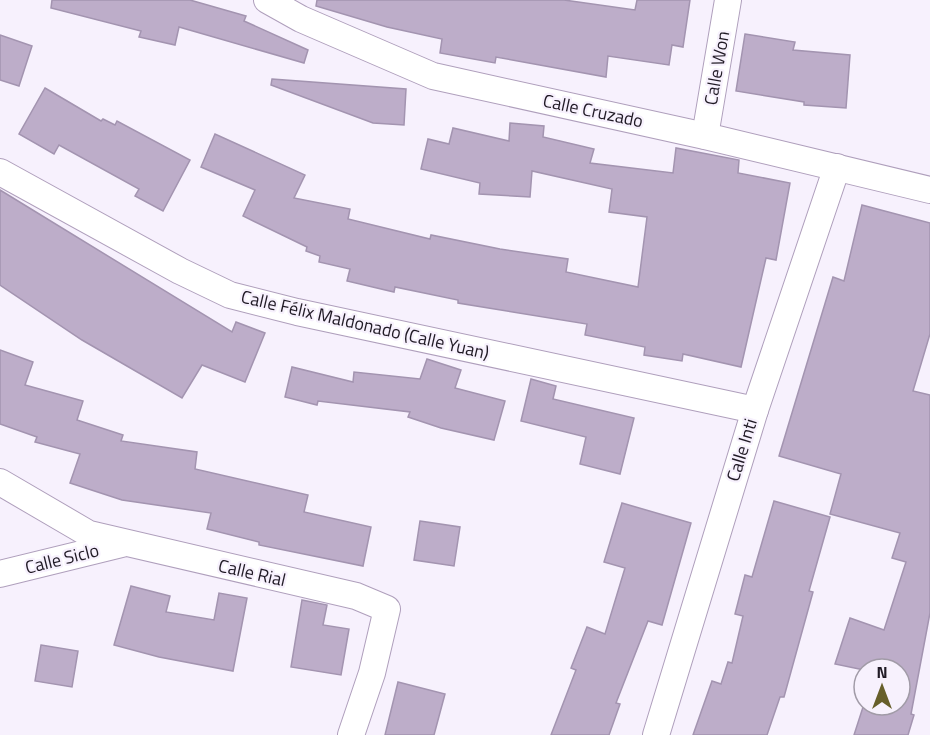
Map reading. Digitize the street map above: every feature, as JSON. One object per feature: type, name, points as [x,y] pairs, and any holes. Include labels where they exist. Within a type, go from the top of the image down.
[{"type":"street","name":"Calle Cruzado","points":[[267,0],[302,19],[433,76],[705,136],[930,190]]},
{"type":"street","name":"Calle Won","points":[[705,136],[728,0]]},
{"type":"street","name":"Calle Inti","points":[[656,735],[755,410],[837,167]]},
{"type":"street","name":"Calle Félix Maldonado (Calle Yuan)","points":[[0,172],[180,271],[230,295],[297,312],[755,410]]},
{"type":"street","name":"Calle Rial","points":[[0,482],[89,534],[356,596],[387,609],[372,673],[351,735]]},
{"type":"street","name":"Calle Siclo","points":[[0,574],[124,543]]},
{"type":"building","points":[[52,0],[190,0],[246,16],[244,21],[308,50],[304,63],[179,27],[175,45],[139,37],[141,31],[51,8]]},
{"type":"building","points":[[317,0],[564,0],[635,10],[637,0],[690,0],[683,47],[672,45],[669,65],[608,56],[606,77],[496,57],[495,63],[440,53],[442,39],[387,27],[316,6]]},
{"type":"building","points":[[745,34],[795,42],[793,50],[850,55],[846,108],[804,105],[804,102],[736,91]]},
{"type":"building","points":[[0,35],[32,46],[19,86],[0,80]]},
{"type":"building","points":[[272,79],[406,89],[404,125],[373,123],[271,85]]},
{"type":"building","points":[[45,88],[101,121],[103,119],[115,125],[117,121],[190,160],[163,211],[135,196],[139,189],[59,145],[54,154],[19,134]]},
{"type":"building","points":[[510,123],[544,126],[543,137],[594,149],[590,163],[673,173],[676,148],[739,160],[738,173],[790,183],[776,260],[766,258],[741,367],[683,354],[682,361],[644,355],[645,347],[585,335],[587,324],[458,303],[458,300],[395,287],[394,292],[347,281],[350,269],[319,262],[320,256],[306,251],[307,247],[243,216],[255,190],[201,167],[215,134],[305,175],[294,198],[350,209],[348,219],[430,239],[431,235],[500,249],[568,259],[566,272],[638,287],[647,217],[609,212],[612,189],[532,171],[530,197],[479,194],[480,183],[421,169],[428,139],[449,144],[453,128],[509,141]]},
{"type":"building","points":[[0,190],[232,332],[236,322],[265,333],[245,382],[202,365],[182,398],[82,340],[0,285]]},
{"type":"building","points":[[862,205],[930,223],[930,334],[913,391],[930,395],[930,613],[912,709],[912,657],[852,657],[852,668],[835,664],[850,618],[884,630],[906,562],[892,558],[900,533],[830,514],[841,474],[779,456],[833,277],[844,281]]},
{"type":"building","points":[[0,350],[33,362],[25,385],[83,401],[77,420],[123,435],[121,441],[197,452],[195,469],[308,495],[304,512],[371,527],[363,566],[259,545],[259,542],[207,529],[211,513],[122,500],[70,483],[80,454],[35,442],[37,437],[0,424]]},
{"type":"building","points":[[427,359],[461,370],[455,388],[505,401],[494,440],[441,428],[408,417],[410,412],[318,401],[317,405],[285,397],[292,367],[353,382],[354,372],[420,379]]},
{"type":"building","points":[[531,379],[556,386],[553,399],[634,418],[620,474],[580,464],[586,437],[521,421]]},
{"type":"building","points":[[774,501],[830,517],[809,591],[813,592],[784,697],[780,697],[767,735],[693,735],[712,681],[721,684],[728,662],[732,663],[743,616],[735,614],[745,575],[752,577]]},
{"type":"building","points":[[622,503],[691,523],[662,625],[648,621],[616,703],[620,704],[609,735],[551,735],[576,670],[571,668],[587,627],[605,634],[625,568],[604,562]]},
{"type":"building","points":[[420,521],[460,527],[454,566],[414,560]]},
{"type":"building","points":[[131,586],[170,596],[166,612],[214,620],[219,593],[247,598],[233,671],[159,657],[114,645]]},
{"type":"building","points":[[302,600],[327,605],[323,625],[349,629],[341,675],[291,667]]},
{"type":"building","points":[[41,645],[78,651],[72,687],[35,681]]},
{"type":"building","points":[[398,682],[445,694],[434,735],[385,735]]},
{"type":"building","points":[[912,714],[914,715],[908,735],[854,735],[860,717],[912,717]]}]
